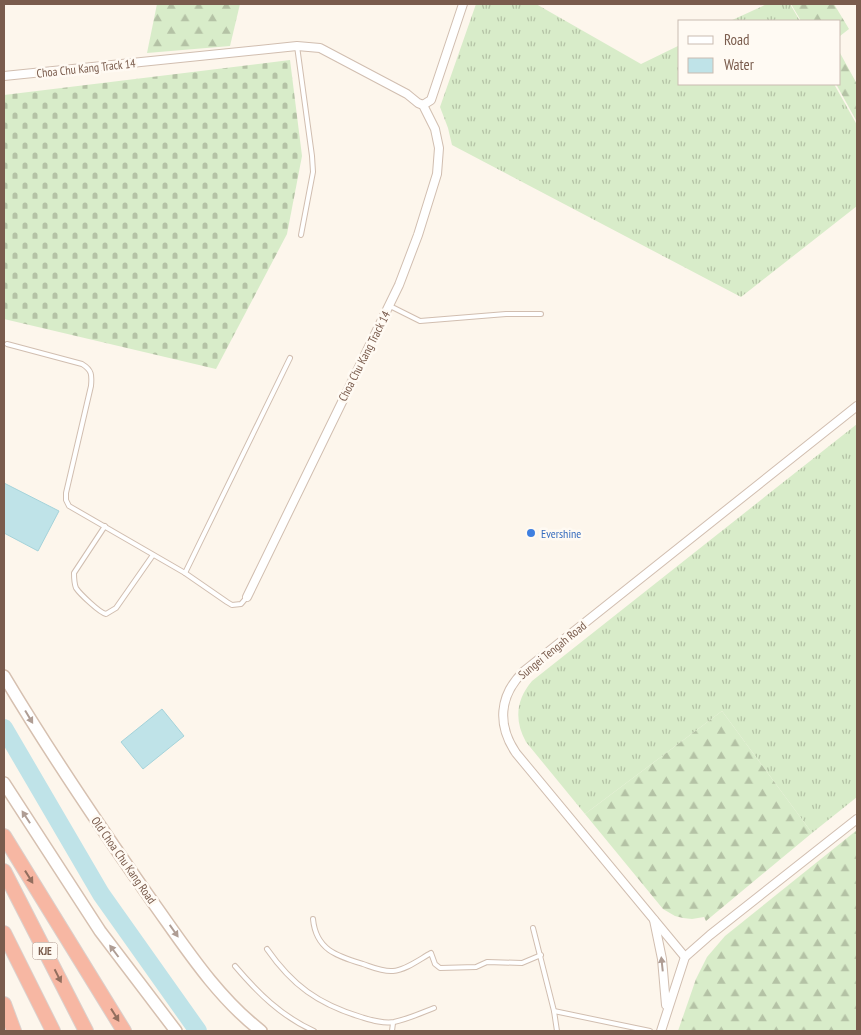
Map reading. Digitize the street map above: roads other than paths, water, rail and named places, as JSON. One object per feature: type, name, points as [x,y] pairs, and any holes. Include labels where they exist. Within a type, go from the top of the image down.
[{"type":"highway","points":[[4,836],[124,1031]]},
{"type":"highway","name":"KJE","points":[[4,871],[86,1031]]},
{"type":"highway","name":"KJE","points":[[4,934],[53,1031]]},
{"type":"highway","points":[[4,1004],[14,1031]]},
{"type":"main road","name":"Old Choa Chu Kang Road","points":[[4,676],[39,734],[117,851],[196,963],[238,1013],[261,1031]]},
{"type":"main road","points":[[4,783],[100,931],[176,1031]]},
{"type":"street","points":[[423,105],[431,100],[463,4]]},
{"type":"street","name":"Choa Chu Kang Track 14","points":[[4,76],[297,46],[320,48],[407,94],[423,105],[435,129],[438,148],[437,174],[418,235],[390,306],[345,394],[247,598]]},
{"type":"street","name":"Sungei Tengah Road","points":[[685,957],[510,744],[503,718],[505,699],[509,689],[522,672],[857,406]]},
{"type":"street","points":[[660,1031],[685,957],[857,818]]},
{"type":"street","points":[[653,918],[662,959],[666,1010]]},
{"type":"lane","points":[[297,46],[310,134],[313,172],[301,235]]},
{"type":"lane","points":[[390,306],[420,321],[506,314],[541,314]]},
{"type":"lane","points":[[6,344],[82,364],[90,369],[92,375],[91,386],[66,500],[69,506],[185,573],[232,605],[241,604],[247,598]]},
{"type":"lane","points":[[185,573],[290,358]]},
{"type":"lane","points":[[105,526],[74,573],[77,589],[98,611],[106,614],[116,608],[153,555]]},
{"type":"lane","points":[[313,919],[317,935],[329,950],[341,957],[384,970],[400,970],[431,954],[435,964],[440,968],[476,966],[487,962],[522,963],[541,955]]},
{"type":"lane","points":[[533,928],[541,955],[557,1031]]},
{"type":"lane","points":[[268,949],[284,973],[310,994],[343,1011],[378,1022],[393,1022],[434,1008]]},
{"type":"lane","points":[[235,966],[272,1005],[286,1016],[314,1031]]},
{"type":"lane","points":[[554,1011],[650,1031]]},
{"type":"lane","points":[[392,1031],[393,1022]]},
{"type":"water","points":[[4,483],[59,511],[38,551],[4,533]]},
{"type":"water","points":[[162,709],[184,736],[143,769],[121,742]]},
{"type":"waterway","points":[[4,728],[101,894],[198,1031]]},
{"type":"place","name":"Evershine","points":[[531,533]]}]
